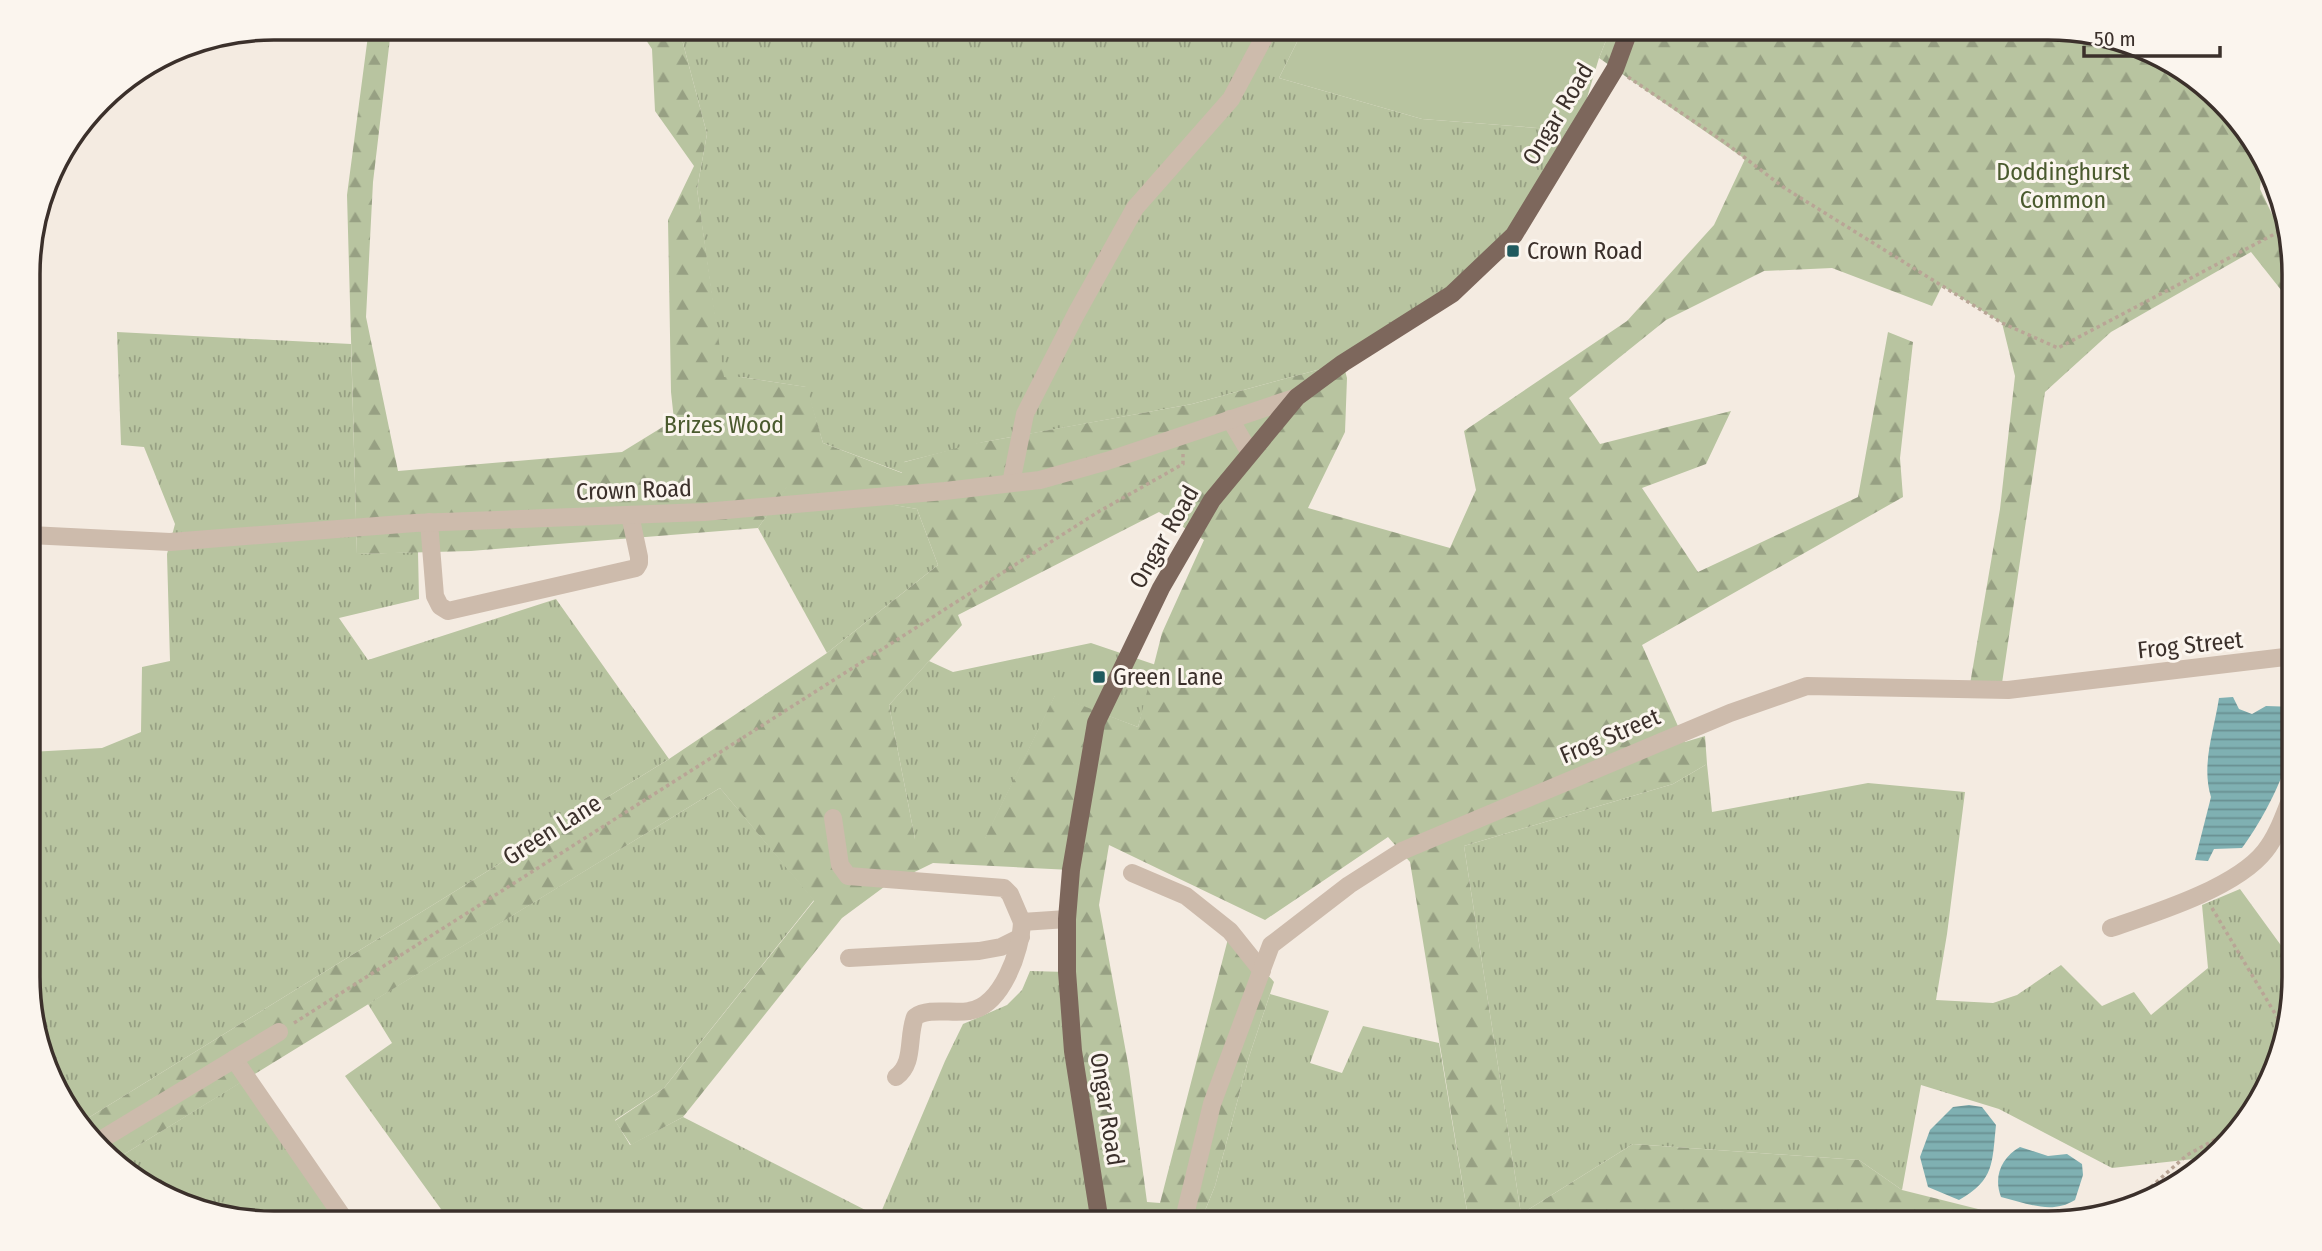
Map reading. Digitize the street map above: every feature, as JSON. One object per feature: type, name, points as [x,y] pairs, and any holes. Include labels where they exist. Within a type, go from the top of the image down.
[{"type":"main road","name":"Ongar Road","points":[[1098,1211],[1073,1051],[1067,972],[1071,870],[1096,723],[1161,588],[1212,500],[1297,397],[1343,363],[1452,294],[1514,235],[1615,69],[1626,40]]},
{"type":"street","points":[[1011,483],[1025,414],[1128,219],[1144,197],[1231,99],[1263,40]]},
{"type":"street","name":"Crown Road","points":[[41,536],[170,542],[429,522],[704,512],[945,491],[1040,480],[1107,461],[1297,397]]},
{"type":"street","points":[[1230,419],[1250,453]]},
{"type":"street","points":[[429,522],[435,596],[440,607],[447,611],[636,568],[639,557],[630,515]]},
{"type":"street","name":"Frog Street","points":[[1186,1210],[1212,1104],[1271,945],[1349,885],[1402,851],[1730,713],[1807,687],[2008,690],[2282,657]]},
{"type":"street","points":[[2111,928],[2233,878],[2266,850],[2282,817]]},
{"type":"street","points":[[833,818],[840,865],[848,876],[1004,888],[1010,894],[1022,930],[998,992],[985,1005],[968,1011],[926,1013],[915,1017],[908,1063],[905,1070],[896,1077]]},
{"type":"street","points":[[1132,873],[1186,896],[1230,931],[1262,971]]},
{"type":"street","points":[[849,958],[979,951],[1001,947],[1022,930],[1067,919]]},
{"type":"street","points":[[105,1138],[279,1032]]},
{"type":"street","points":[[234,1059],[339,1211]]},
{"type":"path","points":[[1615,69],[1723,141],[1783,187],[2002,323],[2058,348],[2278,232]]},
{"type":"path","name":"Green Lane","points":[[279,1032],[1098,512],[1183,464],[1185,435]]},
{"type":"path","points":[[2198,894],[2208,902],[2278,1018]]},
{"type":"path","points":[[2153,1186],[2187,1155],[2216,1139]]},
{"type":"green space","points":[[367,40],[390,40],[373,182],[366,317],[398,471],[622,452],[674,420],[671,392],[668,220],[694,166],[655,111],[652,49],[646,40],[682,40],[707,134],[697,189],[724,377],[807,387],[823,443],[902,473],[901,463],[972,444],[1192,404],[1343,363],[1347,378],[1345,432],[1308,508],[1450,548],[1476,490],[1464,431],[1627,321],[1714,225],[1745,159],[1599,58],[1606,40],[2048,40],[2093,45],[2123,53],[2151,64],[2178,80],[2202,98],[2233,132],[2261,179],[2260,189],[2275,221],[2280,244],[2282,291],[2251,252],[2111,332],[2045,392],[2001,690],[1969,690],[2000,509],[2015,376],[2002,323],[1942,286],[1932,306],[1832,268],[1764,271],[1666,320],[1569,398],[1600,444],[1731,411],[1706,464],[1642,488],[1698,572],[1858,497],[1888,332],[1913,342],[1900,458],[1903,497],[1642,645],[1685,742],[1705,736],[1707,764],[1673,784],[1464,846],[1520,1210],[1467,1210],[1410,862],[1388,837],[1265,920],[1109,845],[1099,905],[1129,1069],[1147,1202],[1160,1203],[1230,931],[1274,982],[1249,1057],[1215,1186],[1205,1210],[1098,1211],[1073,1051],[1071,870],[933,863],[884,887],[842,918],[683,1117],[631,1145],[615,1121],[664,1088],[814,901],[720,788],[123,1155],[88,1118],[669,759],[827,653],[938,565],[917,509],[787,487],[758,528],[471,551],[357,554],[347,195]],"holes":[[[1159,512],[1204,540],[1162,633],[1138,727],[1055,695],[985,838],[915,839],[889,705],[962,625],[958,615]]]},
{"type":"green space","points":[[682,40],[1298,40],[1279,78],[1422,119],[1577,131],[1514,235],[1513,251],[1452,294],[1343,363],[1192,404],[984,442],[904,462],[903,473],[823,443],[806,387],[741,377],[723,377],[697,189],[707,134]]},
{"type":"green space","points":[[1298,40],[1606,40],[1577,131],[1422,119],[1279,78]]},
{"type":"green space","points":[[117,332],[351,344],[357,554],[418,552],[419,599],[339,618],[368,660],[556,599],[669,759],[88,1118],[64,1080],[53,1052],[42,1007],[40,751],[102,748],[141,732],[142,667],[170,661],[167,554],[175,524],[144,447],[121,445]]},
{"type":"green space","points":[[787,486],[917,509],[938,565],[827,653],[758,528]]},
{"type":"green space","points":[[1091,643],[1156,665],[1138,727],[1055,696],[985,839],[915,839],[889,705],[929,661],[953,672]]},
{"type":"green space","points":[[1707,764],[1712,812],[1868,783],[1965,792],[1936,1000],[1993,1003],[2017,995],[2061,965],[2102,1006],[2134,992],[2151,1015],[2208,968],[2202,905],[2240,889],[2282,947],[2280,1007],[2274,1037],[2258,1080],[2224,1131],[2194,1159],[2112,1168],[1999,1109],[1921,1085],[1902,1190],[1859,1160],[1633,1144],[1527,1210],[1520,1210],[1464,846],[1673,784]]},
{"type":"green space","points":[[720,788],[814,900],[664,1088],[615,1120],[630,1145],[683,1117],[867,1211],[442,1211],[345,1076],[392,1043],[368,1004]]},
{"type":"green space","points":[[1030,971],[1067,972],[1098,1211],[882,1211],[963,1024],[1007,1005],[1022,990]]},
{"type":"green space","points":[[1270,994],[1329,1011],[1310,1063],[1342,1073],[1363,1026],[1439,1043],[1467,1210],[1205,1210],[1215,1186],[1249,1057]]},
{"type":"green space","points":[[246,1079],[329,1211],[244,1209],[199,1198],[171,1187],[123,1155]]},
{"type":"green space","points":[[1633,1144],[1859,1160],[1902,1190],[1982,1210],[1527,1210]]},
{"type":"green space","points":[[1804,1205],[1831,1210],[1628,1210]]},
{"type":"water","points":[[2233,697],[2239,709],[2252,714],[2266,706],[2282,707],[2282,776],[2242,848],[2214,849],[2208,861],[2195,860],[2211,797],[2208,760],[2219,698]]},
{"type":"water","points":[[1953,1107],[1982,1107],[1996,1125],[1994,1150],[1990,1169],[1985,1177],[1971,1193],[1959,1200],[1928,1187],[1920,1157],[1930,1130]]},
{"type":"water","points":[[2020,1147],[2048,1156],[2067,1154],[2082,1164],[2083,1175],[2075,1200],[2057,1207],[2048,1207],[2001,1197],[1998,1182],[2001,1168],[2008,1156]]},
{"type":"place","name":"Crown Road","points":[[1513,251]]},
{"type":"place","name":"Green Lane","points":[[1099,677]]},
{"type":"park label","name":"Doddinghurst Common","points":[[2063,186]]},
{"type":"park label","name":"Brizes Wood","points":[[724,425]]}]
